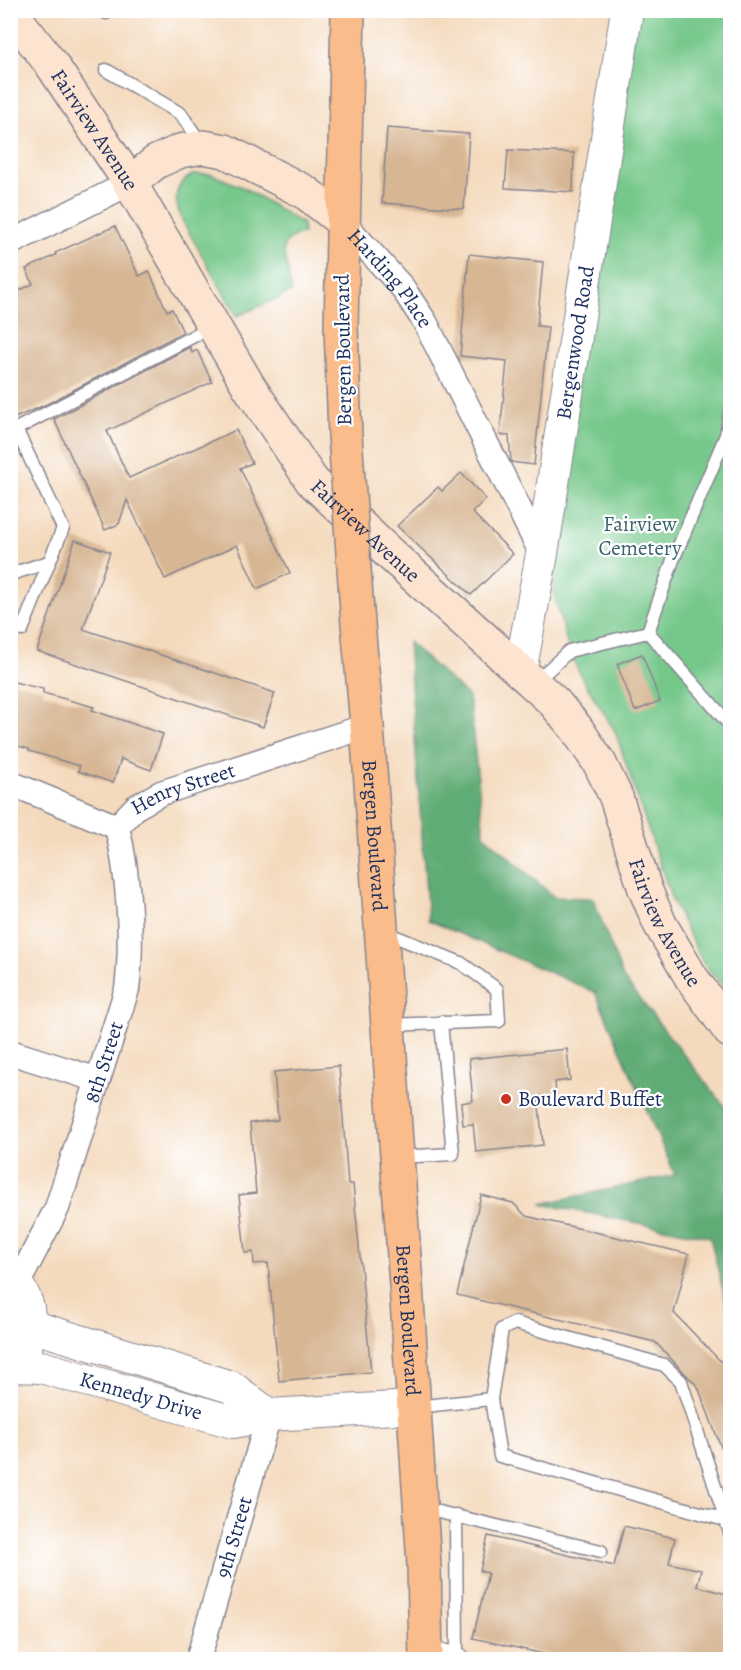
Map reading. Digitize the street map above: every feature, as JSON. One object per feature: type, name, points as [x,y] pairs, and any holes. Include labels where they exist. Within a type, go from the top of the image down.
[{"type":"main road","name":"Bergen Boulevard","points":[[348,10],[341,327],[345,435],[421,1508],[442,1658]]},
{"type":"main road","name":"Fairview Avenue","points":[[10,11],[52,64],[130,183],[248,385],[312,481],[554,702],[576,728],[600,764],[616,797],[645,889],[660,924],[691,977],[730,1031]]},
{"type":"main road","name":"Harding Place","points":[[130,183],[156,162],[180,151],[203,147],[225,151],[305,192],[342,221]]},
{"type":"street","name":"Bergenwood Road","points":[[527,678],[542,554],[627,10]]},
{"type":"street","points":[[10,243],[130,183]]},
{"type":"street","name":"Harding Place","points":[[342,221],[402,287],[425,322],[542,554]]},
{"type":"street","name":"Henry Street","points":[[10,783],[117,827],[136,807],[161,793],[367,726]]},
{"type":"street","name":"8th Street","points":[[14,1282],[57,1208],[127,989],[130,959],[123,851],[117,827]]},
{"type":"street","points":[[10,1052],[98,1080]]},
{"type":"street","points":[[12,1366],[26,1347],[31,1326],[28,1304],[14,1282]]},
{"type":"street","name":"Kennedy Drive","points":[[31,1326],[231,1387],[269,1415]]},
{"type":"street","name":"Kennedy Drive","points":[[12,1366],[41,1367],[234,1422],[269,1415],[414,1407]]},
{"type":"street","name":"9th Street","points":[[198,1659],[269,1415]]},
{"type":"lane","points":[[106,70],[181,114],[203,147]]},
{"type":"lane","points":[[22,630],[63,528],[16,429],[213,326]]},
{"type":"lane","points":[[648,632],[673,560],[726,435],[730,412]]},
{"type":"lane","points":[[10,573],[49,562]]},
{"type":"lane","points":[[527,678],[569,651],[648,632]]},
{"type":"lane","points":[[648,632],[730,724]]},
{"type":"lane","points":[[380,930],[461,963],[497,989],[499,1022],[387,1025]]},
{"type":"lane","points":[[397,1157],[453,1154],[441,1022]]},
{"type":"lane","points":[[725,1520],[500,1456],[491,1399],[502,1329],[515,1323],[664,1365],[681,1381],[730,1533]]},
{"type":"lane","points":[[414,1407],[491,1399]]},
{"type":"lane","points":[[421,1508],[601,1551]]},
{"type":"lane","points":[[442,1658],[456,1515]]},
{"type":"green space","name":"Fairview Cemetery","points":[[636,11],[730,11],[730,994],[703,963],[672,900],[615,731],[583,680],[569,651],[555,598],[549,528]]},
{"type":"green space","points":[[194,174],[211,174],[244,188],[303,224],[303,234],[295,236],[284,245],[292,292],[237,316],[183,222],[178,208],[176,195],[178,189]]},
{"type":"green space","points":[[408,642],[469,697],[484,835],[554,897],[593,898],[623,978],[730,1113],[730,1318],[710,1237],[541,1204],[675,1175],[595,992],[428,920]]},
{"type":"building","points":[[387,128],[469,134],[464,209],[382,203]]},
{"type":"building","points":[[508,150],[574,153],[573,192],[505,188]]},
{"type":"building","points":[[115,226],[139,276],[149,271],[167,311],[172,309],[183,332],[47,404],[10,420],[10,295],[33,284],[26,269]]},
{"type":"building","points":[[469,254],[543,262],[537,326],[548,327],[534,465],[511,462],[509,436],[500,435],[507,361],[460,356]]},
{"type":"building","points":[[190,347],[192,353],[197,350],[212,382],[107,431],[129,478],[236,430],[252,463],[240,468],[290,573],[257,589],[237,545],[165,579],[127,500],[119,524],[105,530],[54,419]]},
{"type":"building","points":[[461,473],[486,499],[472,512],[513,554],[471,595],[397,526],[438,487],[442,491]]},
{"type":"building","points":[[75,540],[110,552],[83,629],[275,693],[263,727],[37,651]]},
{"type":"building","points":[[642,654],[660,701],[635,711],[617,664]]},
{"type":"building","points":[[10,681],[43,689],[43,693],[94,707],[92,710],[163,734],[151,770],[121,759],[113,783],[78,771],[80,766],[10,744]]},
{"type":"building","name":"Boulevard Buffet","points":[[567,1049],[570,1080],[555,1082],[556,1095],[538,1097],[543,1145],[476,1152],[473,1124],[463,1125],[461,1103],[473,1101],[469,1059]]},
{"type":"building","points":[[339,1066],[348,1184],[353,1184],[371,1372],[279,1381],[268,1263],[254,1264],[253,1252],[245,1253],[239,1195],[256,1193],[250,1123],[278,1120],[274,1072]]},
{"type":"building","points":[[481,1195],[513,1203],[526,1216],[689,1254],[674,1313],[724,1365],[730,1363],[730,1468],[698,1387],[655,1342],[457,1295]]},
{"type":"building","points":[[624,1526],[675,1538],[669,1563],[701,1570],[697,1586],[730,1595],[730,1659],[566,1659],[473,1638],[488,1573],[480,1571],[488,1536],[614,1566]]},
{"type":"place","name":"Boulevard Buffet","points":[[506,1099]]}]
